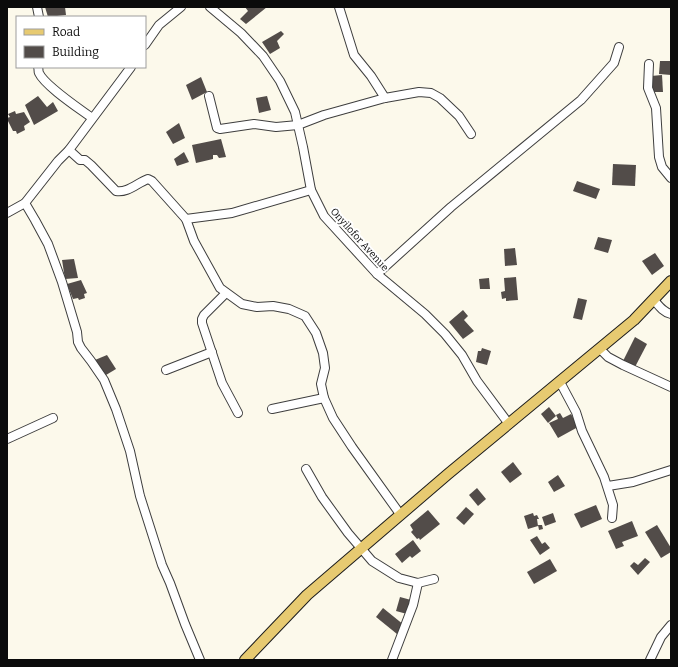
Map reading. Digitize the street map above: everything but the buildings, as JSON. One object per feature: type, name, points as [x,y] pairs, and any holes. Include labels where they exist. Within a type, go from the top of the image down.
[{"type":"main road","points":[[245,660],[307,595],[400,514],[600,350],[634,320],[671,281]]},
{"type":"street","points":[[146,44],[159,25],[181,7]]},
{"type":"street","name":"Onyilofor Avenue","points":[[210,7],[241,33],[263,56],[280,81],[295,112],[311,190],[324,216],[377,274],[425,314],[445,334],[462,355],[477,381],[509,424]]},
{"type":"street","points":[[339,7],[354,55],[371,76],[385,98]]},
{"type":"street","points":[[377,274],[451,207],[581,100],[614,63],[620,47]]},
{"type":"street","points":[[649,64],[648,88],[656,108],[659,157],[662,167],[671,178]]},
{"type":"street","points":[[38,68],[39,73],[48,83],[62,96],[92,118]]},
{"type":"street","points":[[7,213],[25,203],[58,161],[69,150],[130,68]]},
{"type":"street","points":[[208,96],[218,128],[220,129],[254,124],[276,127],[298,125],[324,115],[385,98],[419,92],[431,93],[440,98],[459,116],[471,134]]},
{"type":"street","points":[[69,150],[80,160],[85,160],[91,164],[116,191],[120,192],[132,188],[148,179],[152,181],[186,219],[194,241],[220,288],[226,293],[242,304],[257,307],[273,306],[289,309],[305,316],[316,333],[323,353],[326,368],[321,384],[324,398],[333,418],[400,514]]},
{"type":"street","points":[[186,219],[232,213],[311,190]]},
{"type":"street","points":[[25,203],[36,220],[48,244],[60,275],[75,325],[78,342],[104,380],[116,408],[130,450],[140,496],[162,565],[200,660]]},
{"type":"street","points":[[226,293],[202,319],[222,384],[238,413]]},
{"type":"street","points":[[654,300],[661,308],[671,314]]},
{"type":"street","points":[[600,350],[608,357],[671,387]]},
{"type":"street","points":[[166,370],[212,352]]},
{"type":"street","points":[[560,382],[576,412],[582,431],[608,486],[614,505],[612,518]]},
{"type":"street","points":[[272,409],[324,398]]},
{"type":"street","points":[[7,439],[32,426],[53,418]]},
{"type":"street","points":[[306,469],[322,497],[339,521],[372,561],[399,578],[418,583],[434,579]]},
{"type":"street","points":[[608,486],[633,482],[671,470]]},
{"type":"street","points":[[392,660],[413,605],[418,583]]},
{"type":"street","points":[[650,660],[662,637],[671,625]]}]
